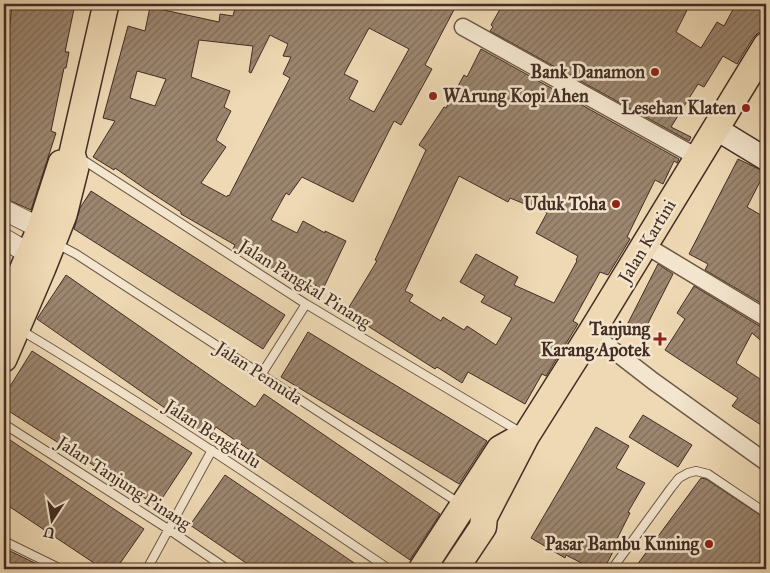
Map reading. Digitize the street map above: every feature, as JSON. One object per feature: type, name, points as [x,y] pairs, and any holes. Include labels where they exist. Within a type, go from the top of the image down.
[{"type":"highway","name":"Jalan Kartini","points":[[455,569],[483,527],[484,517],[526,436],[766,46]]},
{"type":"highway","points":[[422,569],[500,449],[526,436]]},
{"type":"highway","points":[[476,569],[483,527]]},
{"type":"main road","points":[[4,359],[11,320],[28,253],[64,214],[76,167],[72,153],[106,4]]},
{"type":"main road","points":[[715,128],[766,159]]},
{"type":"main road","points":[[11,320],[46,235]]},
{"type":"street","points":[[463,27],[697,157]]},
{"type":"street","name":"Jalan Pemuda","points":[[4,210],[46,235]]},
{"type":"street","points":[[4,239],[28,253]]},
{"type":"street","points":[[645,244],[766,318]]},
{"type":"street","points":[[591,333],[766,462]]},
{"type":"lane","name":"Jalan Pangkal Pinang","points":[[72,153],[306,304],[526,436]]},
{"type":"lane","name":"Jalan Pemuda","points":[[46,235],[463,506]]},
{"type":"lane","points":[[261,376],[306,304]]},
{"type":"lane","name":"Jalan Bengkulu","points":[[11,320],[212,450],[389,569]]},
{"type":"lane","name":"Jalan Tanjung Pinang","points":[[4,424],[227,569]]},
{"type":"lane","points":[[147,569],[212,450]]},
{"type":"lane","points":[[612,569],[671,488],[679,478],[688,473],[696,471],[708,474],[766,513]]},
{"type":"lane","points":[[4,540],[61,569]]},
{"type":"building","points":[[12,4],[75,4],[65,52],[69,52],[66,68],[64,68],[51,131],[56,133],[31,210],[4,198],[4,56],[9,40],[5,39],[8,23],[10,24]]},
{"type":"building","points":[[236,4],[457,4],[425,65],[432,69],[401,125],[394,121],[353,202],[302,177],[289,195],[286,193],[271,220],[297,233],[303,221],[325,233],[325,231],[346,241],[323,289],[298,277],[294,284],[274,273],[275,271],[233,249],[235,245],[181,214],[181,212],[115,168],[114,170],[93,157],[115,121],[103,118],[128,26],[145,31],[150,7],[219,22],[220,14],[233,16]],"holes":[[[369,28],[409,49],[374,112],[349,99],[358,81],[344,74]],[[270,35],[288,44],[283,56],[291,57],[283,74],[290,78],[227,197],[201,183],[226,147],[216,140],[231,111],[224,107],[230,91],[191,77],[199,40],[253,46],[249,72],[251,73]],[[137,71],[166,79],[155,106],[130,98]]]},
{"type":"building","points":[[503,4],[690,4],[676,32],[701,48],[717,22],[724,26],[736,4],[766,4],[766,27],[764,32],[758,33],[753,38],[737,64],[723,56],[704,87],[698,84],[671,127],[691,137],[689,141],[490,31],[493,27],[491,25]]},
{"type":"building","points":[[481,49],[679,159],[677,163],[674,161],[663,184],[655,180],[627,237],[630,239],[608,275],[600,272],[573,321],[578,324],[546,376],[542,374],[525,404],[468,372],[462,383],[437,367],[435,369],[346,312],[377,261],[375,260],[426,150],[419,145],[444,107],[446,108],[464,75],[467,77]],"holes":[[[459,176],[508,202],[510,198],[547,213],[536,233],[578,256],[554,303],[514,285],[518,277],[476,254],[460,282],[485,296],[481,302],[512,318],[496,345],[467,326],[464,330],[443,317],[441,321],[409,301],[413,295],[405,291]]]},
{"type":"building","points":[[738,159],[765,172],[747,207],[766,218],[766,306],[705,270],[708,264],[689,254]]},
{"type":"building","points":[[91,191],[285,315],[263,349],[74,229],[80,208]]},
{"type":"building","points":[[658,264],[673,274],[643,333],[627,325]]},
{"type":"building","points":[[66,275],[255,407],[264,394],[440,514],[410,560],[216,427],[208,438],[37,319]]},
{"type":"building","points":[[694,286],[761,327],[766,328],[766,345],[752,333],[736,363],[766,383],[766,417],[761,425],[732,406],[738,398],[665,350],[685,319],[677,313]]},
{"type":"building","points":[[308,332],[487,441],[459,484],[281,377]]},
{"type":"building","points":[[32,351],[192,453],[157,506],[4,408],[4,396]]},
{"type":"building","points":[[643,415],[692,445],[678,467],[629,437]]},
{"type":"building","points":[[596,427],[629,446],[616,468],[645,483],[628,512],[630,513],[616,541],[618,542],[604,569],[593,569],[566,555],[565,558],[531,538]]},
{"type":"building","points":[[4,436],[144,529],[116,569],[103,569],[4,503]]},
{"type":"building","points":[[225,475],[363,569],[255,569],[190,525]]},
{"type":"building","name":"Pasar Bambu Kuning","points":[[701,478],[706,479],[766,519],[766,569],[634,569]]},
{"type":"building","points":[[4,548],[47,569],[4,569]]},
{"type":"place","name":"Bank Danamon","points":[[655,72]]},
{"type":"place","name":"WArung Kopi Ahen","points":[[433,96]]},
{"type":"place","name":"Lesehan Klaten","points":[[746,108]]},
{"type":"place","name":"Uduk Toha","points":[[616,204]]},
{"type":"place","name":"Tanjung Karang Apotek","points":[[660,339]]},
{"type":"place","name":"Pasar Bambu Kuning","points":[[709,544]]}]
